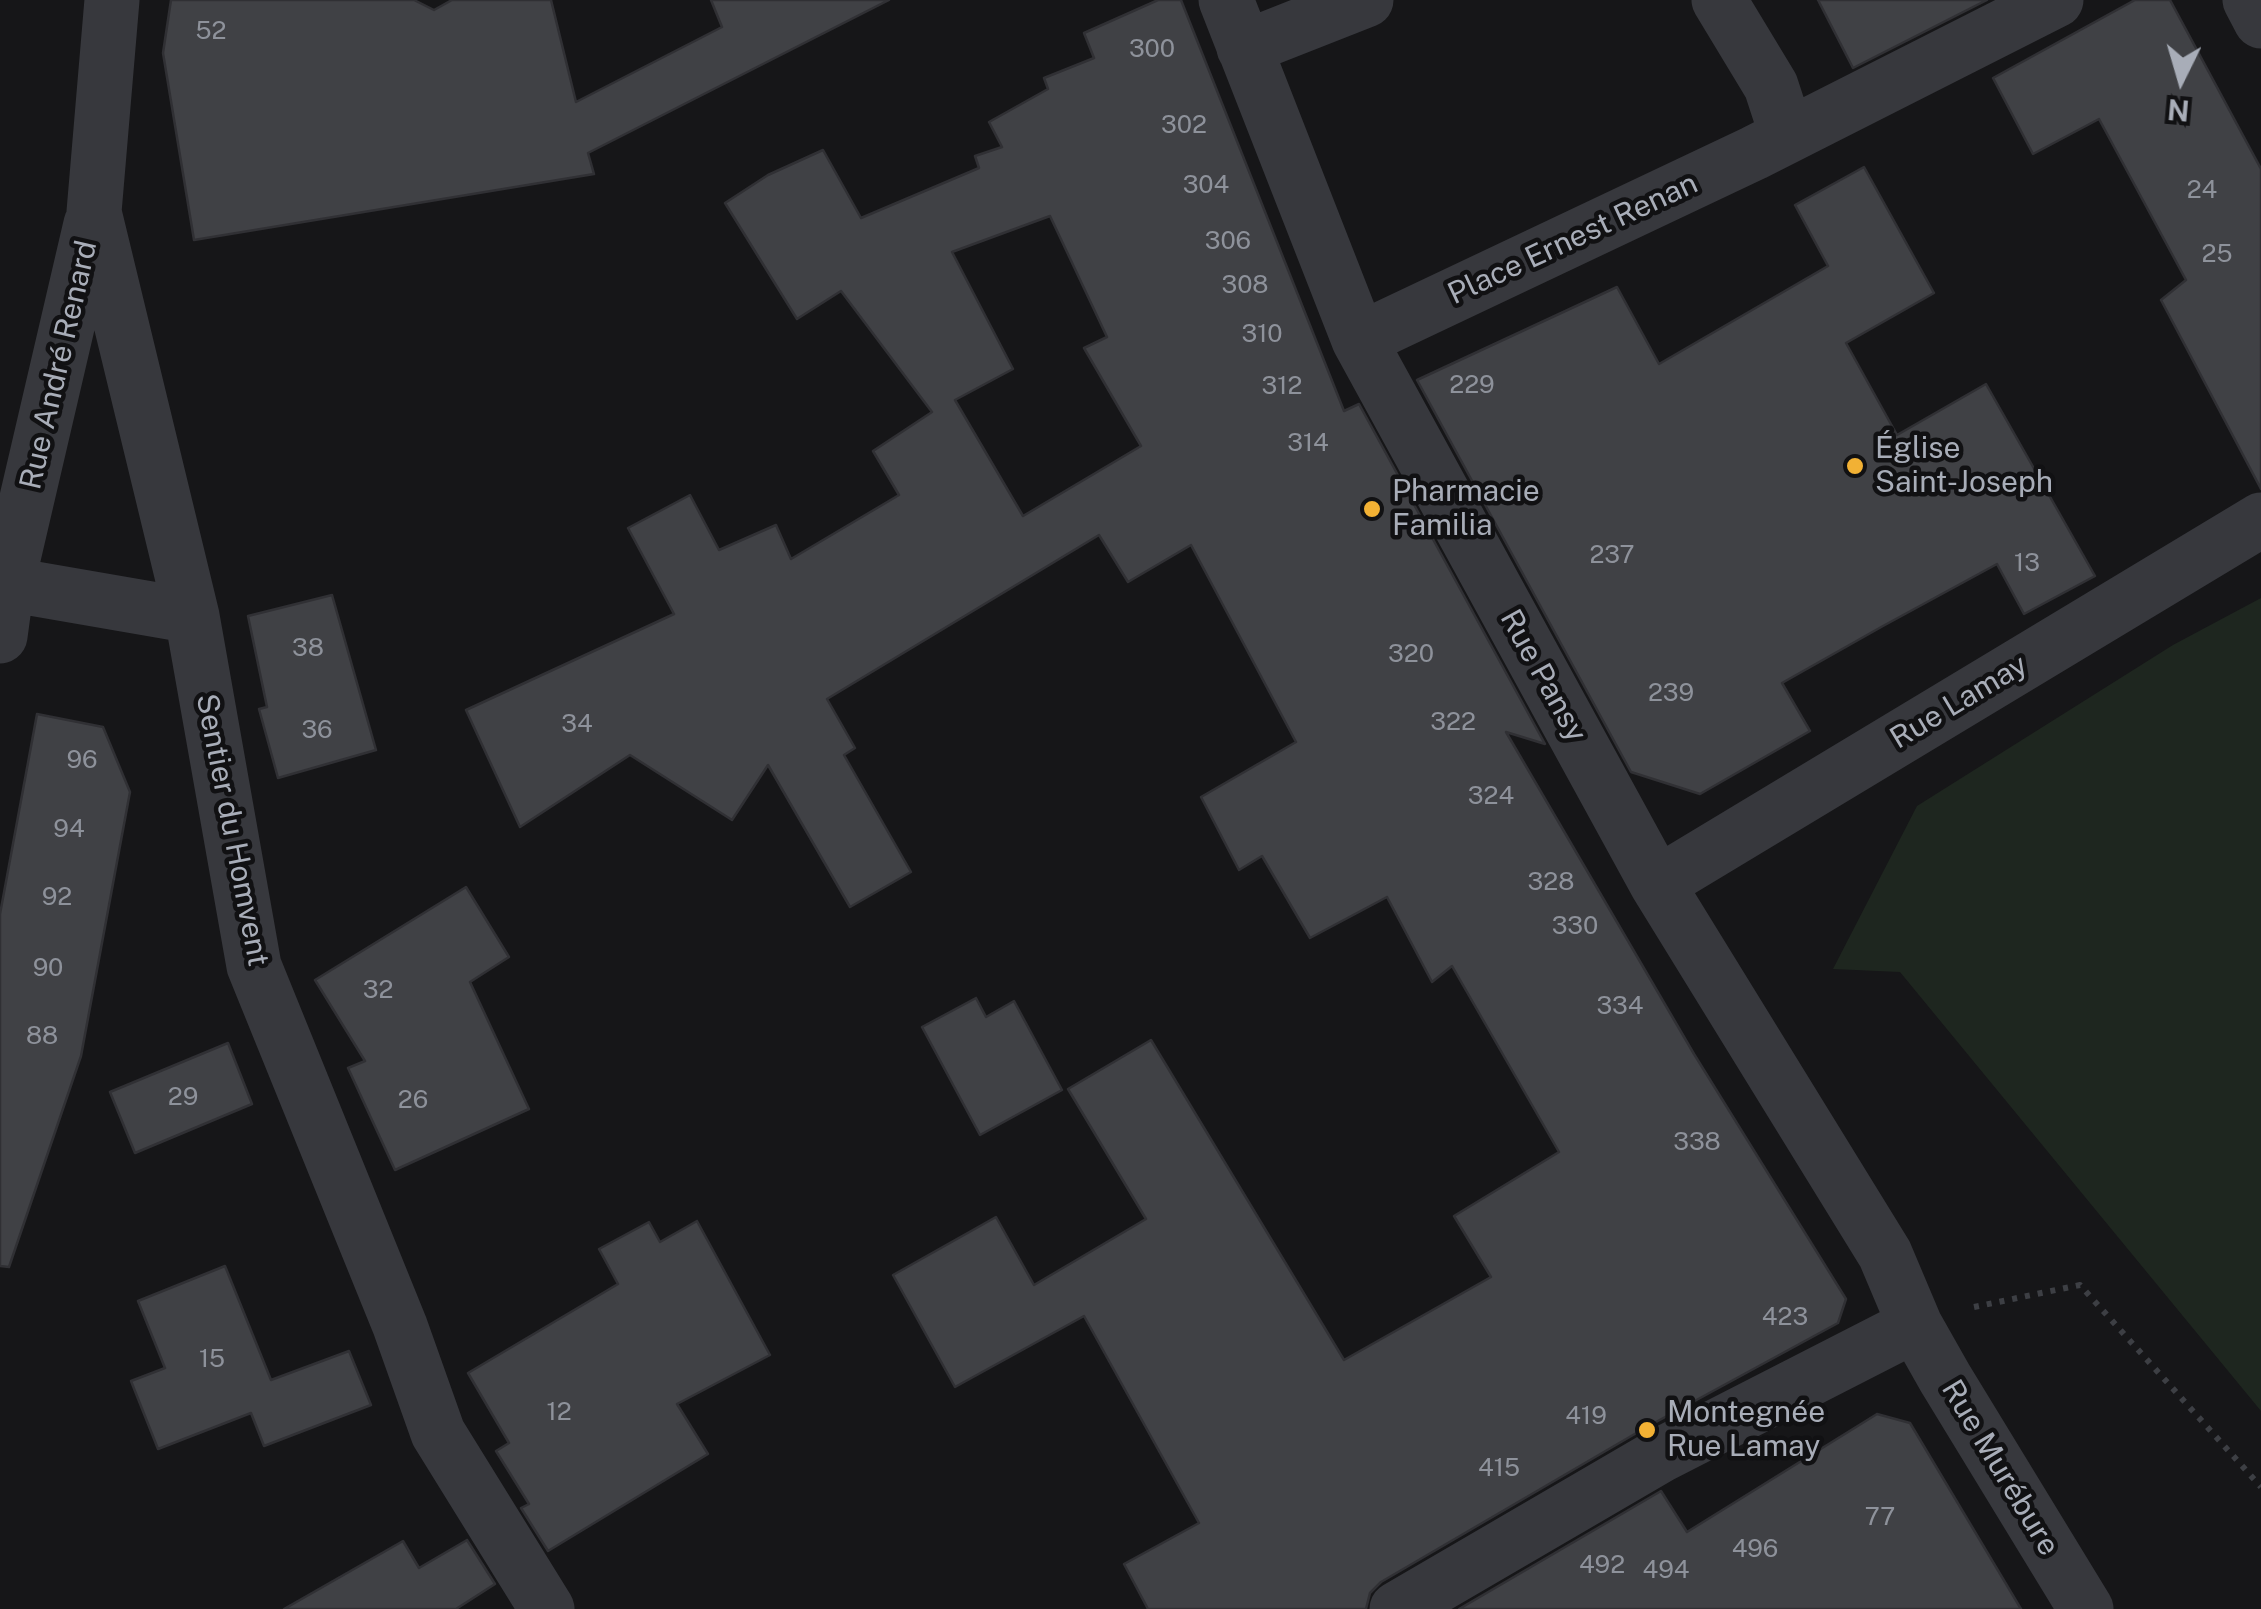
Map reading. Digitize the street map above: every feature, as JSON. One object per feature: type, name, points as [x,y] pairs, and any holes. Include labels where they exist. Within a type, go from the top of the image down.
[{"type":"street","name":"Sentier du Homvent","points":[[112,0],[94,212],[192,616],[254,966],[400,1326],[438,1433],[546,1609]]},
{"type":"street","points":[[1235,24],[1366,0]]},
{"type":"street","points":[[1720,0],[1771,86],[1787,136]]},
{"type":"street","name":"Place Ernest Renan","points":[[1359,340],[1787,136],[2056,0]]},
{"type":"street","points":[[2250,0],[2261,21]]},
{"type":"street","name":"Rue Pansy","points":[[1235,24],[1359,340],[1657,884],[1886,1254],[1915,1325]]},
{"type":"street","name":"Rue André Renard","points":[[4,610],[94,212]]},
{"type":"street","name":"Rue Lamay","points":[[1657,884],[2261,520]]},
{"type":"street","points":[[4,610],[192,616]]},
{"type":"street","points":[[1397,1609],[1662,1455],[1915,1325]]},
{"type":"street","name":"Rue Murébure","points":[[1915,1325],[2086,1609]]},
{"type":"path","points":[[1970,1308],[2080,1285],[2261,1486]]},
{"type":"shaded area","points":[[2261,598],[2261,1411],[1900,972],[1833,969],[1917,806],[2173,645]]},
{"type":"building","points":[[171,0],[414,0],[434,10],[452,0],[551,0],[576,102],[722,27],[711,0],[889,0],[588,153],[594,174],[194,240],[163,53]]},
{"type":"building","points":[[1158,0],[1181,0],[1344,411],[1359,404],[1545,744],[1506,732],[1694,1054],[1846,1299],[1838,1323],[1645,1428],[1381,1582],[1370,1593],[1366,1609],[1148,1609],[1124,1564],[1199,1523],[1084,1316],[955,1387],[893,1275],[996,1217],[1034,1285],[1146,1219],[1068,1089],[1151,1040],[1344,1360],[1491,1277],[1454,1216],[1559,1152],[1452,966],[1432,982],[1387,897],[1310,938],[1262,856],[1239,870],[1201,797],[1296,742],[1191,545],[1128,582],[1099,535],[827,699],[855,748],[844,755],[911,872],[850,907],[768,765],[732,820],[630,755],[520,827],[466,710],[674,614],[628,528],[690,495],[719,550],[776,525],[791,559],[899,495],[873,451],[932,412],[841,291],[797,319],[725,203],[768,175],[823,150],[861,218],[979,168],[975,156],[1002,147],[989,122],[1048,89],[1044,78],[1094,58],[1084,33]],"holes":[[[1050,216],[1107,337],[1084,348],[1141,446],[1023,516],[955,400],[1013,369],[952,252]]]},
{"type":"building","points":[[1818,0],[1987,0],[1853,68]]},
{"type":"building","points":[[2135,0],[2170,0],[2261,169],[2261,489],[2161,300],[2186,280],[2099,119],[2033,154],[1993,78]]},
{"type":"building","points":[[1864,167],[1934,293],[1846,343],[1897,435],[1986,384],[2095,576],[2024,614],[1997,564],[1782,683],[1810,731],[1700,794],[1631,772],[1417,380],[1617,287],[1659,364],[1828,266],[1795,205]]},
{"type":"building","points":[[332,595],[376,750],[278,778],[259,709],[267,707],[248,616]]},
{"type":"building","points":[[37,714],[103,727],[130,792],[81,1056],[9,1267],[0,1266],[0,914]]},
{"type":"building","points":[[466,887],[509,957],[470,982],[529,1109],[395,1170],[348,1068],[365,1061],[315,980]]},
{"type":"building","points":[[976,998],[986,1017],[1014,1001],[1062,1090],[980,1135],[922,1027]]},
{"type":"building","points":[[228,1043],[252,1104],[135,1153],[110,1092]]},
{"type":"building","points":[[697,1221],[770,1355],[677,1404],[708,1454],[548,1551],[521,1508],[529,1504],[496,1451],[509,1443],[468,1373],[618,1284],[599,1249],[649,1222],[660,1242]]},
{"type":"building","points":[[225,1266],[271,1380],[349,1351],[371,1405],[264,1446],[251,1413],[158,1449],[131,1381],[165,1368],[138,1301]]},
{"type":"building","points":[[1877,1414],[1910,1423],[2021,1609],[1459,1609],[1661,1491],[1687,1532]]},
{"type":"building","points":[[467,1540],[495,1584],[456,1609],[284,1609],[403,1541],[419,1568]]},
{"type":"place","name":"Église Saint-Joseph","points":[[1855,466]]},
{"type":"place","name":"Pharmacie Familia","points":[[1372,509]]},
{"type":"place","name":"Montegnée Rue Lamay","points":[[1647,1430]]}]
